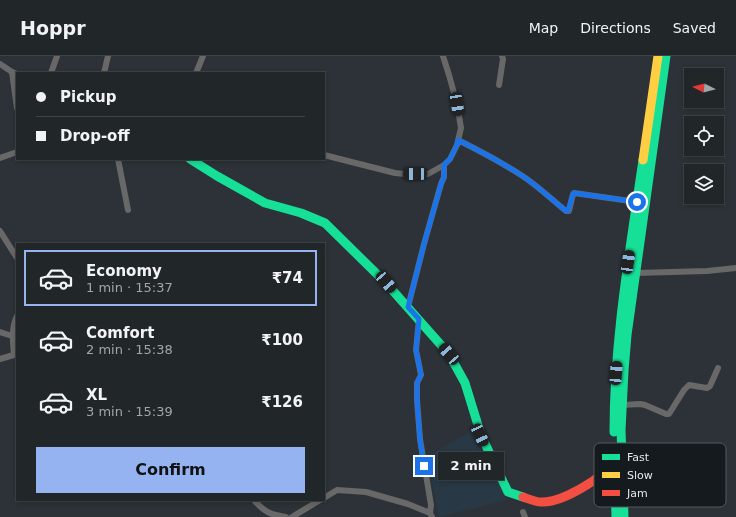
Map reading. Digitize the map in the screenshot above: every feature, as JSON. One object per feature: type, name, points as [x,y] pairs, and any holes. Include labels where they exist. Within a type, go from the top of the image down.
[{"type":"main road","points":[[614,443],[614,404],[618,341],[658,56]]},
{"type":"main road","points":[[621,443],[622,405],[627,335],[666,56]]},
{"type":"main road","points":[[192,160],[217,176],[265,202],[301,213],[325,223],[386,282],[449,354],[465,383],[480,435],[508,492],[543,502],[561,498],[594,480]]},
{"type":"main road","points":[[616,507],[616,517]]},
{"type":"main road","points":[[624,507],[624,517]]},
{"type":"street","points":[[51,72],[57,56]]},
{"type":"street","points":[[104,72],[108,56]]},
{"type":"street","points":[[196,72],[203,56]]},
{"type":"street","points":[[325,155],[395,173],[405,174],[428,174],[444,165],[450,159],[457,145],[461,128],[457,104],[443,56]]},
{"type":"street","points":[[499,85],[503,59],[502,56]]},
{"type":"street","points":[[0,64],[14,73],[16,96]]},
{"type":"street","points":[[458,140],[494,158],[532,182],[566,211],[568,211],[574,193],[637,202]]},
{"type":"street","points":[[0,158],[16,152]]},
{"type":"street","points":[[118,160],[128,210]]},
{"type":"street","points":[[408,307],[424,244],[444,177],[444,165]]},
{"type":"street","points":[[0,231],[16,256]]},
{"type":"street","points":[[636,273],[707,271],[736,268]]},
{"type":"street","points":[[0,359],[15,354],[12,336],[16,319]]},
{"type":"street","points":[[325,497],[337,490],[366,492],[408,504],[431,515],[431,505],[420,440],[417,400],[417,383],[421,375],[416,350],[419,319]]},
{"type":"street","points":[[0,332],[12,336]]},
{"type":"street","points":[[622,405],[640,404],[669,414],[689,384],[707,388],[710,386],[718,368]]},
{"type":"street","points":[[255,501],[261,508],[274,516],[286,517]]},
{"type":"street","points":[[292,517],[318,501]]},
{"type":"shaded area","points":[[473,430],[507,500],[439,517],[427,456]]},
{"type":"traffic: fast","points":[[621,443],[627,335],[666,56]]},
{"type":"traffic: fast","points":[[192,160],[265,203],[301,213],[325,223],[386,283],[449,354],[465,383],[481,435],[508,492],[523,497]]},
{"type":"traffic: fast","points":[[614,432],[620,329],[628,261],[643,160]]},
{"type":"traffic: fast","points":[[616,507],[616,517]]},
{"type":"traffic: fast","points":[[624,507],[624,517]]},
{"type":"traffic: slow","points":[[643,160],[658,56]]},
{"type":"traffic: jam","points":[[523,497],[539,502],[547,502],[568,495],[594,480]]},
{"type":"route","points":[[424,466],[420,440],[417,400],[417,383],[421,375],[416,350],[419,319],[408,307],[424,244],[444,177],[444,165],[450,159],[458,140],[494,158],[532,182],[568,212],[574,193],[637,202]]}]
